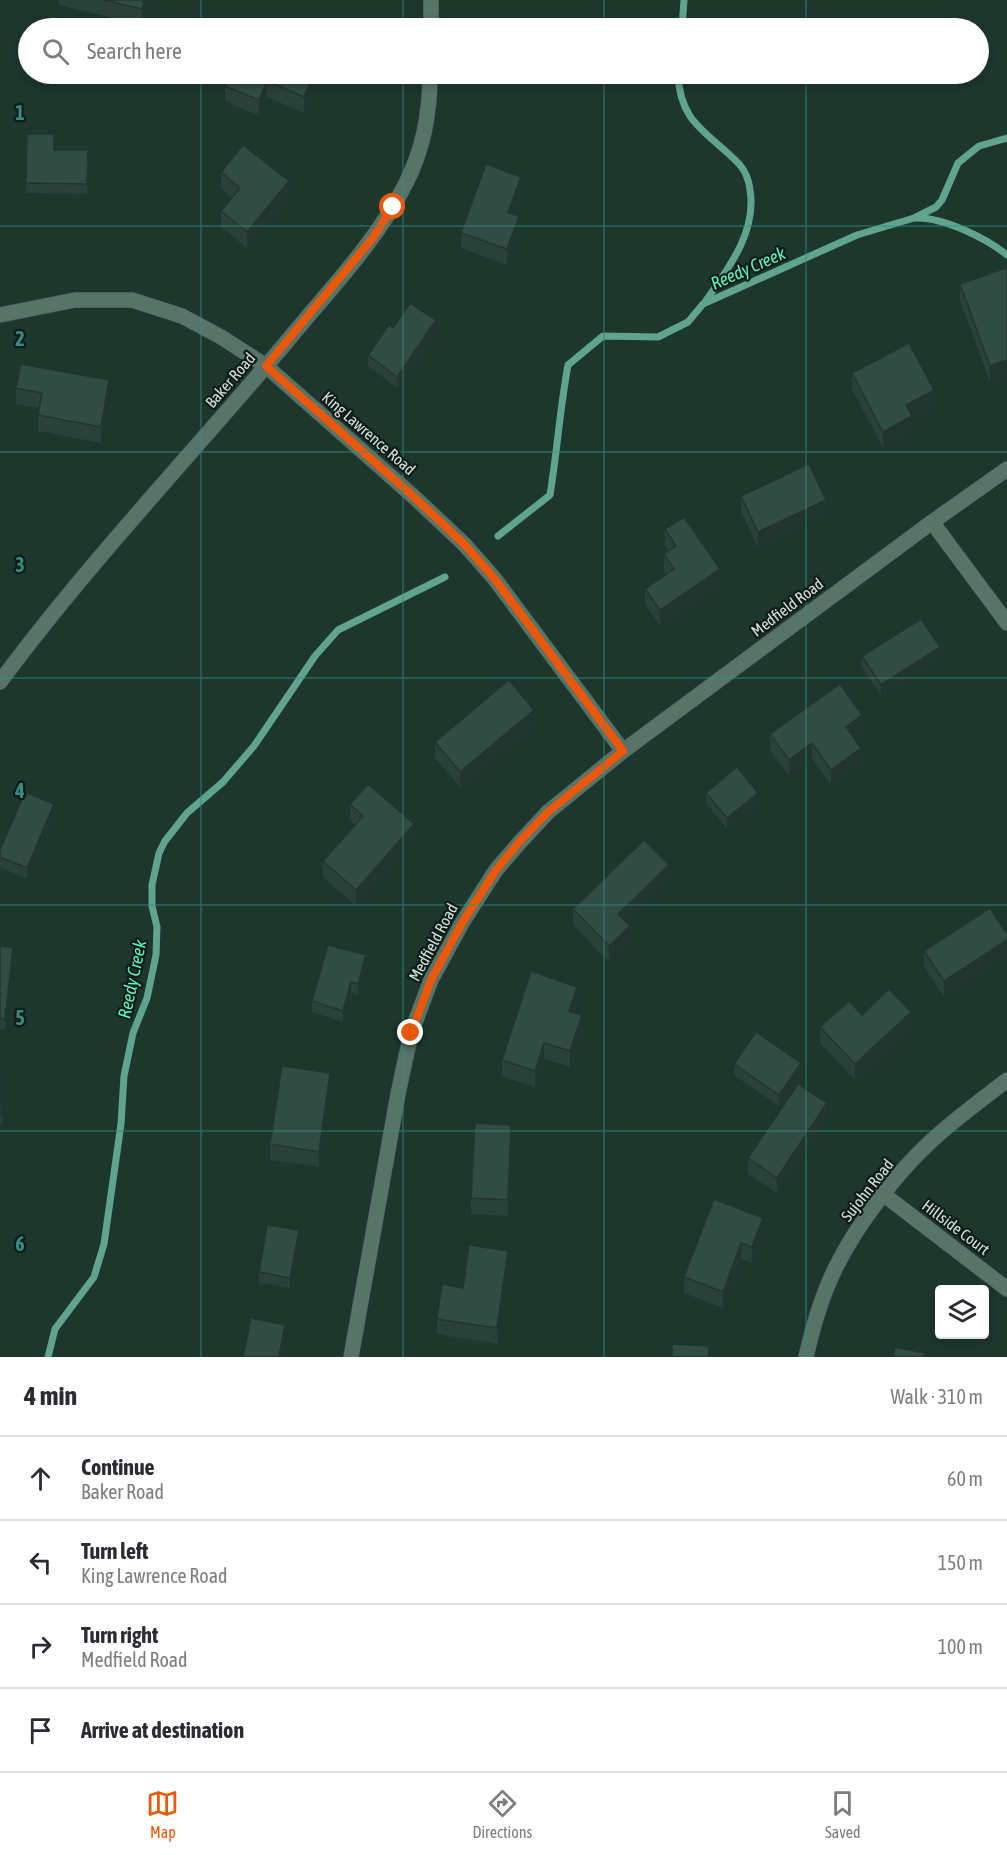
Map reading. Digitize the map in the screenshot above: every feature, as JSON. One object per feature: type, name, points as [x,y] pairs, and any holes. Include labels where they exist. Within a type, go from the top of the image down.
[{"type":"street","points":[[430,18],[431,0]]},
{"type":"street","name":"Baker Road","points":[[0,682],[78,584],[372,239],[408,181],[426,123],[429,84]]},
{"type":"street","name":"King Lawrence Road","points":[[0,315],[75,300],[132,300],[182,316],[221,337],[266,366],[464,544],[494,578],[623,751]]},
{"type":"street","name":"Medfield Road","points":[[351,1357],[411,1033],[431,980],[462,923],[496,870],[548,812],[623,751],[1007,469]]},
{"type":"street","points":[[932,522],[1007,623]]},
{"type":"street","name":"Sujohn Road","points":[[806,1357],[814,1323],[836,1266],[883,1194],[926,1146],[1007,1080]]},
{"type":"street","name":"Hillside Court","points":[[883,1194],[1007,1288]]},
{"type":"building","points":[[104,0],[144,0],[142,9]]},
{"type":"building","points":[[226,84],[266,84],[259,100],[225,86]]},
{"type":"building","points":[[274,84],[310,84],[304,97]]},
{"type":"building","points":[[27,134],[54,134],[54,150],[88,150],[87,184],[26,183]]},
{"type":"building","points":[[243,145],[289,181],[247,232],[221,211],[240,188],[221,172]]},
{"type":"building","points":[[486,164],[521,177],[508,213],[519,216],[507,249],[461,233]]},
{"type":"building","points":[[1006,268],[1007,360],[990,366],[960,284]]},
{"type":"building","points":[[410,303],[436,320],[397,377],[368,355],[389,325],[393,328]]},
{"type":"building","points":[[909,343],[934,390],[906,405],[912,416],[883,432],[852,373]]},
{"type":"building","points":[[21,364],[109,380],[101,427],[38,415],[42,393],[16,388]]},
{"type":"building","points":[[809,464],[826,500],[758,532],[741,496]]},
{"type":"building","points":[[684,517],[720,569],[660,610],[645,589],[674,569],[664,554],[676,546],[665,529]]},
{"type":"building","points":[[921,619],[940,647],[881,685],[862,656]]},
{"type":"building","points":[[509,680],[534,710],[460,772],[435,742]]},
{"type":"building","points":[[840,684],[862,715],[846,727],[861,748],[831,770],[812,743],[789,760],[770,734]]},
{"type":"building","points":[[737,767],[758,793],[727,818],[706,793]]},
{"type":"building","points":[[368,784],[414,824],[356,890],[323,861],[363,816],[350,804]]},
{"type":"building","points":[[25,792],[54,804],[27,868],[0,857],[0,850]]},
{"type":"building","points":[[644,840],[669,865],[618,914],[630,926],[609,946],[573,909]]},
{"type":"building","points":[[990,908],[1007,934],[1007,940],[944,981],[924,951]]},
{"type":"building","points":[[328,945],[366,955],[358,984],[351,982],[343,1011],[312,1001]]},
{"type":"building","points":[[0,946],[13,948],[5,1019],[0,1018]]},
{"type":"building","points":[[531,971],[577,987],[569,1011],[582,1015],[570,1051],[544,1043],[535,1071],[502,1060]]},
{"type":"building","points":[[889,989],[911,1012],[855,1064],[820,1027],[849,1001],[862,1015]]},
{"type":"building","points":[[756,1032],[801,1063],[779,1095],[734,1064]]},
{"type":"building","points":[[0,1064],[2,1114],[0,1114]]},
{"type":"building","points":[[282,1066],[330,1073],[319,1152],[270,1144]]},
{"type":"building","points":[[798,1084],[827,1103],[777,1178],[748,1158]]},
{"type":"building","points":[[475,1123],[511,1125],[508,1200],[471,1198]]},
{"type":"building","points":[[714,1199],[763,1218],[752,1247],[741,1243],[723,1292],[684,1277]]},
{"type":"building","points":[[267,1225],[299,1230],[290,1278],[259,1272]]},
{"type":"building","points":[[469,1245],[508,1251],[497,1328],[437,1319],[442,1284],[463,1288]]},
{"type":"building","points":[[251,1318],[285,1325],[279,1357],[243,1357]]},
{"type":"building","points":[[672,1344],[709,1346],[708,1357],[672,1357]]},
{"type":"building","points":[[895,1347],[925,1353],[924,1357],[893,1357]]},
{"type":"waterway","points":[[683,18],[684,0]]},
{"type":"waterway","points":[[679,84],[684,105],[690,117],[740,165],[747,177],[750,190],[751,206],[745,235],[731,263],[705,302]]},
{"type":"waterway","name":"Reedy Creek","points":[[498,536],[550,495],[568,365],[603,336],[658,337],[688,322],[703,304],[857,235],[914,218],[936,207],[942,200],[958,163],[979,146],[1007,138]]},
{"type":"waterway","points":[[916,218],[939,221],[964,230],[1007,255]]},
{"type":"waterway","name":"Reedy Creek","points":[[48,1357],[55,1329],[94,1277],[104,1244],[121,1124],[124,1076],[133,1033],[147,998],[156,955],[157,927],[152,906],[152,885],[159,853],[165,841],[187,813],[223,782],[254,746],[315,656],[338,630],[445,577]]},
{"type":"route","points":[[393,207],[372,239],[266,366],[464,544],[494,578],[623,751],[548,812],[496,870],[462,923],[431,980],[411,1033]]}]
